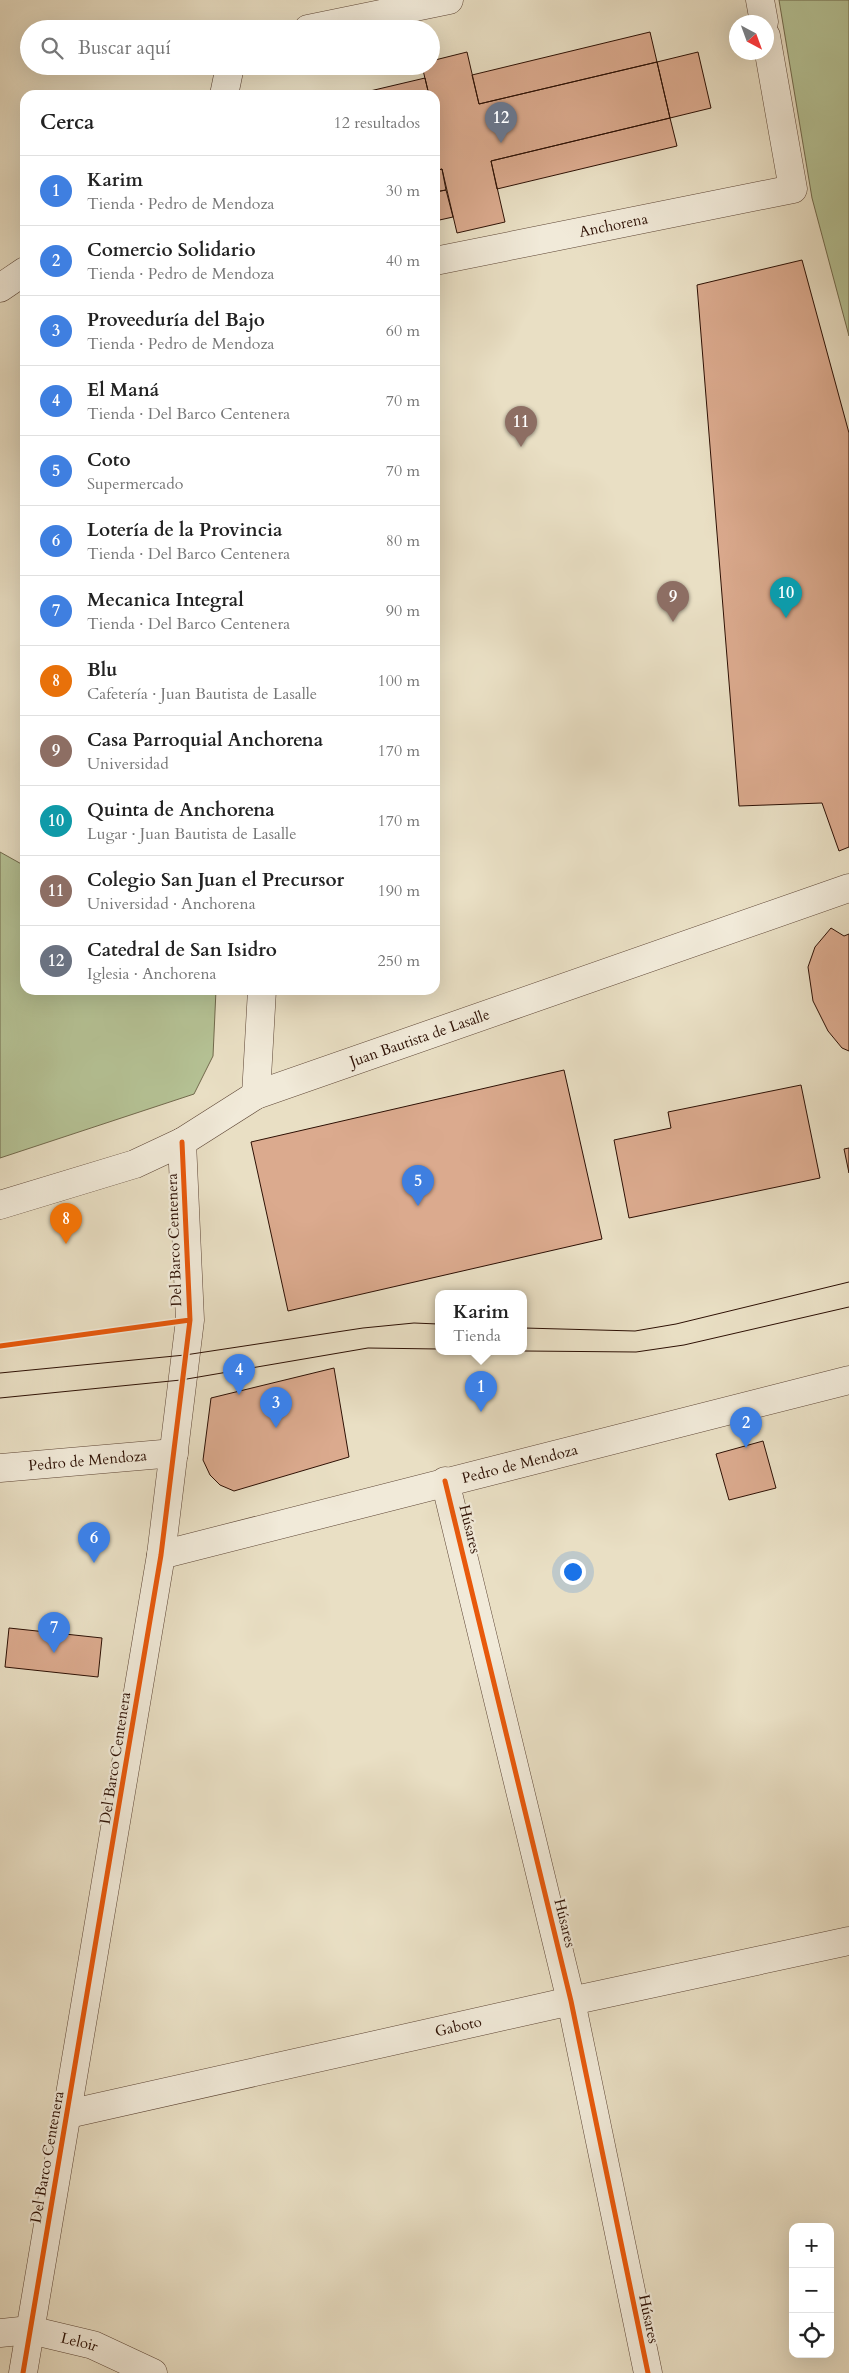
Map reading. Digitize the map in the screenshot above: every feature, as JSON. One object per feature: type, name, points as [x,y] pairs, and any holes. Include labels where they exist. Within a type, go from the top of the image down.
[{"type":"street","points":[[351,20],[447,0]]},
{"type":"street","points":[[760,0],[763,15]]},
{"type":"street","name":"Anchorena","points":[[440,260],[793,189],[770,60]]},
{"type":"street","points":[[225,90],[228,75]]},
{"type":"street","points":[[0,288],[20,274]]},
{"type":"street","name":"Juan Bautista de Lasalle","points":[[0,1205],[135,1164],[182,1142],[256,1095],[849,888]]},
{"type":"street","points":[[256,1095],[262,995]]},
{"type":"street","name":"Del Barco Centenera","points":[[23,2373],[161,1555],[190,1320],[182,1142]]},
{"type":"street","name":"Pedro de Mendoza","points":[[161,1555],[445,1481],[849,1380]]},
{"type":"street","name":"Pedro de Mendoza","points":[[0,1468],[174,1452]]},
{"type":"street","name":"Húsares","points":[[445,1481],[571,2001],[648,2373]]},
{"type":"street","name":"Gaboto","points":[[68,2114],[571,2001],[849,1941]]},
{"type":"street","name":"Leloir","points":[[0,2333],[30,2330],[93,2345],[154,2373]]},
{"type":"green space","points":[[779,0],[849,0],[849,336],[812,198]]},
{"type":"green space","points":[[0,852],[20,863],[20,995],[216,995],[213,1056],[194,1094],[0,1158]]},
{"type":"building","points":[[650,32],[657,62],[479,104],[472,75]]},
{"type":"building","points":[[467,52],[479,104],[657,62],[670,118],[491,161],[505,222],[457,233],[442,169],[440,170],[440,90],[428,90],[424,75],[440,75],[440,59]]},
{"type":"building","points":[[698,52],[711,108],[670,118],[657,62]]},
{"type":"building","points":[[425,78],[428,90],[374,90]]},
{"type":"building","points":[[670,118],[677,146],[497,189],[491,161]]},
{"type":"building","points":[[442,169],[446,190],[440,191],[440,170]]},
{"type":"building","points":[[446,190],[453,217],[440,220],[440,191]]},
{"type":"building","points":[[802,260],[849,433],[849,847],[839,851],[822,803],[739,806],[697,285]]},
{"type":"building","points":[[831,928],[844,936],[849,934],[849,1051],[842,1048],[828,1031],[813,1001],[808,967],[815,947]]},
{"type":"building","points":[[564,1070],[602,1239],[288,1311],[251,1142]]},
{"type":"building","points":[[801,1085],[820,1178],[629,1218],[614,1140],[671,1128],[668,1112]]},
{"type":"building","points":[[849,1148],[849,1173],[844,1149]]},
{"type":"building","points":[[334,1368],[349,1457],[234,1491],[220,1485],[210,1475],[203,1460],[211,1398]]},
{"type":"building","points":[[763,1441],[776,1488],[729,1500],[716,1454]]},
{"type":"building","points":[[9,1628],[102,1638],[98,1677],[5,1667]]},
{"type":"tram line","points":[[527,1328],[635,1331],[676,1324],[849,1282]]},
{"type":"tram line","points":[[527,1351],[636,1352],[684,1345],[849,1307]]},
{"type":"tram line","points":[[0,1373],[185,1355],[363,1328],[414,1323],[435,1324]]},
{"type":"tram line","points":[[0,1398],[181,1380],[368,1348],[435,1349]]},
{"type":"cycle path","points":[[23,2373],[161,1555],[190,1320],[182,1142]]},
{"type":"cycle path","points":[[0,1346],[190,1320]]},
{"type":"cycle path","points":[[445,1481],[571,2001],[648,2373]]},
{"type":"place","name":"Catedral de San Isidro","points":[[501,143]]},
{"type":"place","name":"Colegio San Juan el Precursor","points":[[521,447]]},
{"type":"place","name":"Quinta de Anchorena","points":[[786,618]]},
{"type":"place","name":"Casa Parroquial Anchorena","points":[[673,622]]},
{"type":"place","name":"Coto","points":[[418,1206]]},
{"type":"place","name":"Blu","points":[[66,1244]]},
{"type":"place","name":"El Maná","points":[[239,1395]]},
{"type":"place","name":"Karim","points":[[481,1412]]},
{"type":"place","name":"Proveeduría del Bajo","points":[[276,1428]]},
{"type":"place","name":"Comercio Solidario","points":[[746,1448]]},
{"type":"place","name":"Lotería de la Provincia","points":[[94,1563]]},
{"type":"place","name":"Mecanica Integral","points":[[54,1653]]}]
